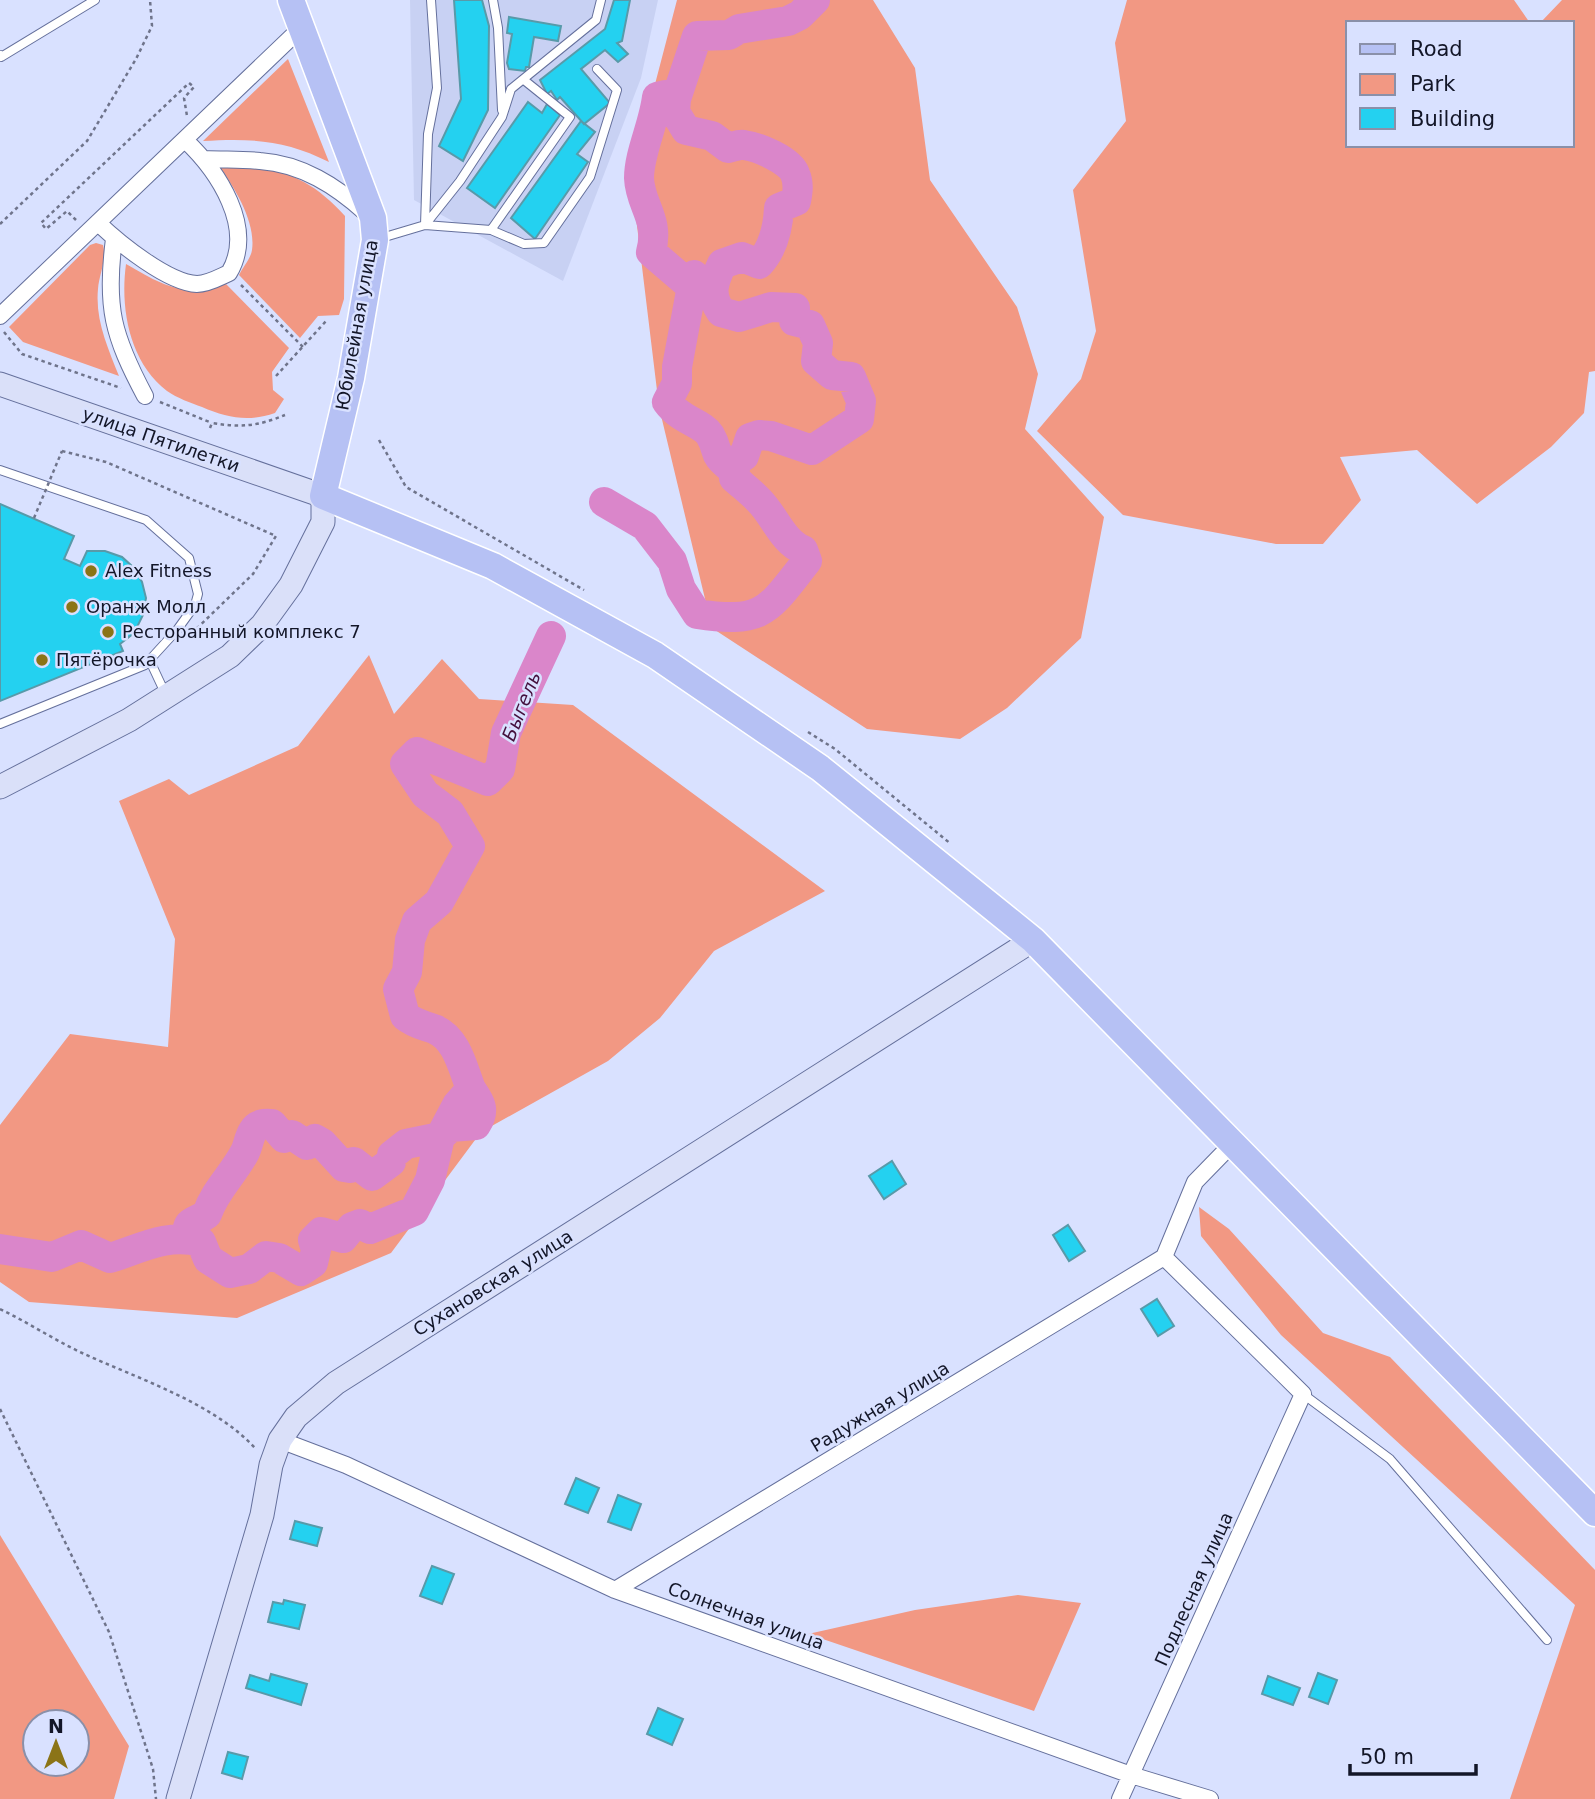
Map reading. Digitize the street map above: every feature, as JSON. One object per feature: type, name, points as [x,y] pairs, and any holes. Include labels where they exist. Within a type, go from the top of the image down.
[{"type":"main road","name":"Юбилейная улица","points":[[291,0],[374,229],[351,378],[323,496]]},
{"type":"main road","points":[[323,496],[493,566],[655,655],[820,768],[1033,940],[1595,1513]]},
{"type":"street","points":[[0,316],[302,27]]},
{"type":"street","points":[[98,223],[114,239],[170,276],[198,284],[229,272],[237,258],[240,230],[205,159],[185,140]]},
{"type":"street","points":[[205,159],[261,161],[295,168],[326,180],[374,229]]},
{"type":"street","points":[[114,239],[110,297],[113,324],[121,352],[145,396]]},
{"type":"street","name":"улица Пятилетки","points":[[7,386],[323,496]]},
{"type":"street","points":[[0,788],[129,720],[230,656],[262,625],[291,585],[323,522],[323,496]]},
{"type":"street","name":"Сухановская улица","points":[[178,1799],[262,1514],[271,1465],[281,1440],[296,1417],[336,1383],[1033,940]]},
{"type":"street","points":[[1234,1142],[1195,1182],[1164,1257],[1303,1394]]},
{"type":"street","name":"Радужная улица","points":[[615,1590],[1164,1257]]},
{"type":"street","name":"Подлесная улица","points":[[1120,1799],[1303,1394]]},
{"type":"street","name":"Солнечная улица","points":[[281,1440],[346,1465],[615,1590],[1131,1775],[1210,1799]]},
{"type":"lane","points":[[1,58],[95,0]]},
{"type":"lane","points":[[425,225],[428,134],[437,88],[432,0]]},
{"type":"lane","points":[[493,0],[498,28],[502,117]]},
{"type":"lane","points":[[425,225],[460,181],[502,117],[511,89],[596,20],[601,0]]},
{"type":"lane","points":[[374,229],[425,225],[491,230],[524,244],[544,243],[590,177],[617,90],[597,69]]},
{"type":"lane","points":[[491,230],[570,117],[524,80]]},
{"type":"lane","points":[[0,369],[7,386]]},
{"type":"lane","points":[[0,470],[146,520],[189,558],[197,583],[195,605],[145,665],[0,724]]},
{"type":"lane","points":[[150,661],[166,697]]},
{"type":"lane","points":[[1303,1394],[1390,1459],[1547,1640]]},
{"type":"path","points":[[0,224],[87,141],[136,59],[152,26],[150,0]]},
{"type":"path","points":[[76,220],[67,211],[46,229],[41,223],[189,83],[194,87],[184,98],[185,114]]},
{"type":"path","points":[[229,272],[303,347]]},
{"type":"path","points":[[276,376],[327,320]]},
{"type":"path","points":[[0,326],[22,354],[145,396],[212,423],[240,428],[261,425],[285,415]]},
{"type":"path","points":[[210,428],[212,423]]},
{"type":"path","points":[[379,440],[406,487]]},
{"type":"path","points":[[34,518],[62,451],[106,462],[276,536],[253,574],[181,643]]},
{"type":"path","points":[[187,495],[188,489]]},
{"type":"path","points":[[0,1309],[73,1349],[211,1413],[238,1429],[271,1465]]},
{"type":"path","points":[[0,1409],[109,1632],[153,1769],[156,1799]]},
{"type":"shaded area","points":[[410,0],[658,0],[641,78],[563,281],[414,200]]},
{"type":"green space","points":[[677,0],[873,0],[915,68],[930,180],[1017,307],[1038,374],[1025,429],[1104,517],[1081,638],[1007,708],[960,739],[867,729],[712,628],[659,407],[631,176]]},
{"type":"green space","points":[[1127,0],[1514,0],[1529,21],[1346,21],[1346,147],[1574,147],[1574,21],[1542,21],[1562,0],[1595,0],[1595,371],[1589,372],[1584,413],[1551,447],[1477,504],[1417,450],[1340,457],[1361,500],[1323,544],[1276,544],[1123,515],[1037,431],[1081,379],[1096,331],[1073,190],[1126,121],[1115,43]]},
{"type":"green space","points":[[288,59],[329,162],[298,149],[268,142],[203,141]]},
{"type":"green space","points":[[254,166],[281,172],[304,182],[325,196],[345,216],[344,299],[339,315],[318,316],[300,338],[239,275],[251,253],[251,228],[238,196],[220,167]]},
{"type":"green space","points":[[90,245],[103,245],[104,250],[98,289],[98,312],[103,334],[119,376],[23,342],[9,327]]},
{"type":"green space","points":[[126,264],[174,287],[197,289],[226,284],[289,348],[272,372],[273,390],[284,399],[275,413],[247,418],[220,414],[175,396],[154,379],[136,350],[130,333],[126,316]]},
{"type":"green space","points":[[369,655],[394,714],[442,659],[479,699],[573,705],[825,891],[714,951],[660,1018],[608,1061],[481,1132],[391,1253],[237,1318],[29,1302],[0,1282],[0,1125],[70,1034],[168,1047],[175,939],[119,801],[169,779],[189,795],[298,746]]},
{"type":"green space","points":[[1199,1207],[1229,1229],[1323,1333],[1390,1357],[1595,1570],[1595,1799],[1510,1799],[1575,1605],[1281,1335],[1201,1236]]},
{"type":"green space","points":[[0,1535],[129,1746],[114,1799],[0,1799]]},
{"type":"green space","points":[[1018,1595],[1081,1603],[1034,1711],[808,1634],[915,1610]]},
{"type":"building","points":[[454,0],[482,0],[489,26],[488,110],[463,161],[439,146],[461,99]]},
{"type":"building","points":[[614,0],[630,0],[622,41],[617,43],[628,54],[618,62],[605,50],[581,69],[610,103],[584,124],[560,97],[557,100],[551,91],[547,94],[540,80],[605,29]]},
{"type":"building","points":[[509,17],[561,26],[558,41],[534,37],[529,67],[526,67],[525,71],[509,69],[507,63],[512,34],[507,33]]},
{"type":"building","points":[[528,102],[542,113],[547,104],[560,115],[495,208],[467,188]]},
{"type":"building","points":[[581,121],[595,132],[577,154],[588,162],[535,239],[511,218]]},
{"type":"building","name":"Оранж Молл","points":[[0,504],[74,536],[64,559],[80,566],[87,551],[105,551],[122,557],[133,567],[142,582],[146,598],[143,615],[134,633],[120,644],[123,651],[0,701]]},
{"type":"building","points":[[892,1161],[906,1184],[884,1199],[869,1176]]},
{"type":"building","points":[[1068,1225],[1085,1251],[1069,1261],[1053,1235]]},
{"type":"building","points":[[1157,1299],[1174,1326],[1158,1336],[1141,1309]]},
{"type":"building","points":[[576,1478],[599,1488],[588,1513],[565,1504]]},
{"type":"building","points":[[618,1495],[641,1504],[631,1530],[608,1522]]},
{"type":"building","points":[[295,1521],[322,1528],[317,1546],[290,1539]]},
{"type":"building","points":[[432,1566],[454,1574],[442,1604],[420,1596]]},
{"type":"building","points":[[284,1600],[305,1605],[299,1629],[268,1622],[273,1602],[283,1604]]},
{"type":"building","points":[[1318,1673],[1337,1680],[1328,1704],[1309,1697]]},
{"type":"building","points":[[271,1674],[307,1684],[301,1705],[246,1688],[250,1675],[269,1681]]},
{"type":"building","points":[[1268,1676],[1300,1688],[1293,1705],[1262,1694]]},
{"type":"building","points":[[658,1708],[683,1719],[672,1745],[647,1734]]},
{"type":"building","points":[[228,1752],[248,1757],[242,1779],[222,1773]]},
{"type":"waterway","name":"Быгель","points":[[604,502],[645,526],[672,561],[681,589],[697,614],[737,617],[763,610],[783,591],[807,561],[803,550],[791,542],[760,501],[734,478],[736,460],[744,456],[750,438],[759,435],[771,436],[812,450],[859,419],[861,401],[851,377],[832,375],[816,361],[818,343],[810,325],[794,321],[795,308],[771,307],[739,317],[721,312],[714,294],[722,264],[742,257],[759,264],[764,258],[774,238],[779,208],[796,201],[796,177],[787,164],[765,151],[742,145],[728,148],[712,136],[686,130],[675,112],[676,99],[697,36],[729,35],[739,29],[788,21],[800,15],[815,0]]},
{"type":"waterway","name":"Быгель","points":[[676,99],[666,95],[657,97],[641,159],[639,178],[653,230],[651,252],[693,288]]},
{"type":"waterway","name":"Быгель","points":[[694,275],[677,367],[677,383],[667,402],[710,435],[719,456],[733,470]]},
{"type":"waterway","name":"Быгель","points":[[0,1249],[52,1257],[81,1245],[110,1258],[155,1243],[177,1239],[201,1242],[208,1259],[230,1273],[249,1269],[266,1256],[279,1258],[301,1271],[313,1263],[316,1250],[313,1240],[321,1232],[343,1238],[352,1227],[360,1224],[370,1229],[414,1211],[430,1180],[440,1137],[457,1105],[471,1089],[454,1047],[442,1033],[405,1016],[398,989],[407,972],[410,940],[417,921],[439,902],[470,846],[450,813],[425,794],[405,764],[417,752],[488,781],[500,769],[506,733],[551,636]]},
{"type":"waterway","name":"Быгель","points":[[187,1238],[189,1224],[207,1214],[245,1152],[250,1136],[259,1125],[272,1124],[284,1138],[292,1135],[307,1145],[315,1139],[344,1167],[350,1168],[354,1162],[372,1176],[391,1162],[392,1155],[406,1144],[440,1137],[451,1127],[476,1125],[481,1115],[481,1106],[471,1089]]},
{"type":"place","name":"Alex Fitness","points":[[91,571]]},
{"type":"place","name":"Оранж Молл","points":[[72,607]]},
{"type":"place","name":"Ресторанный комплекс 7","points":[[108,632]]},
{"type":"place","name":"Пятёрочка","points":[[42,660]]}]
